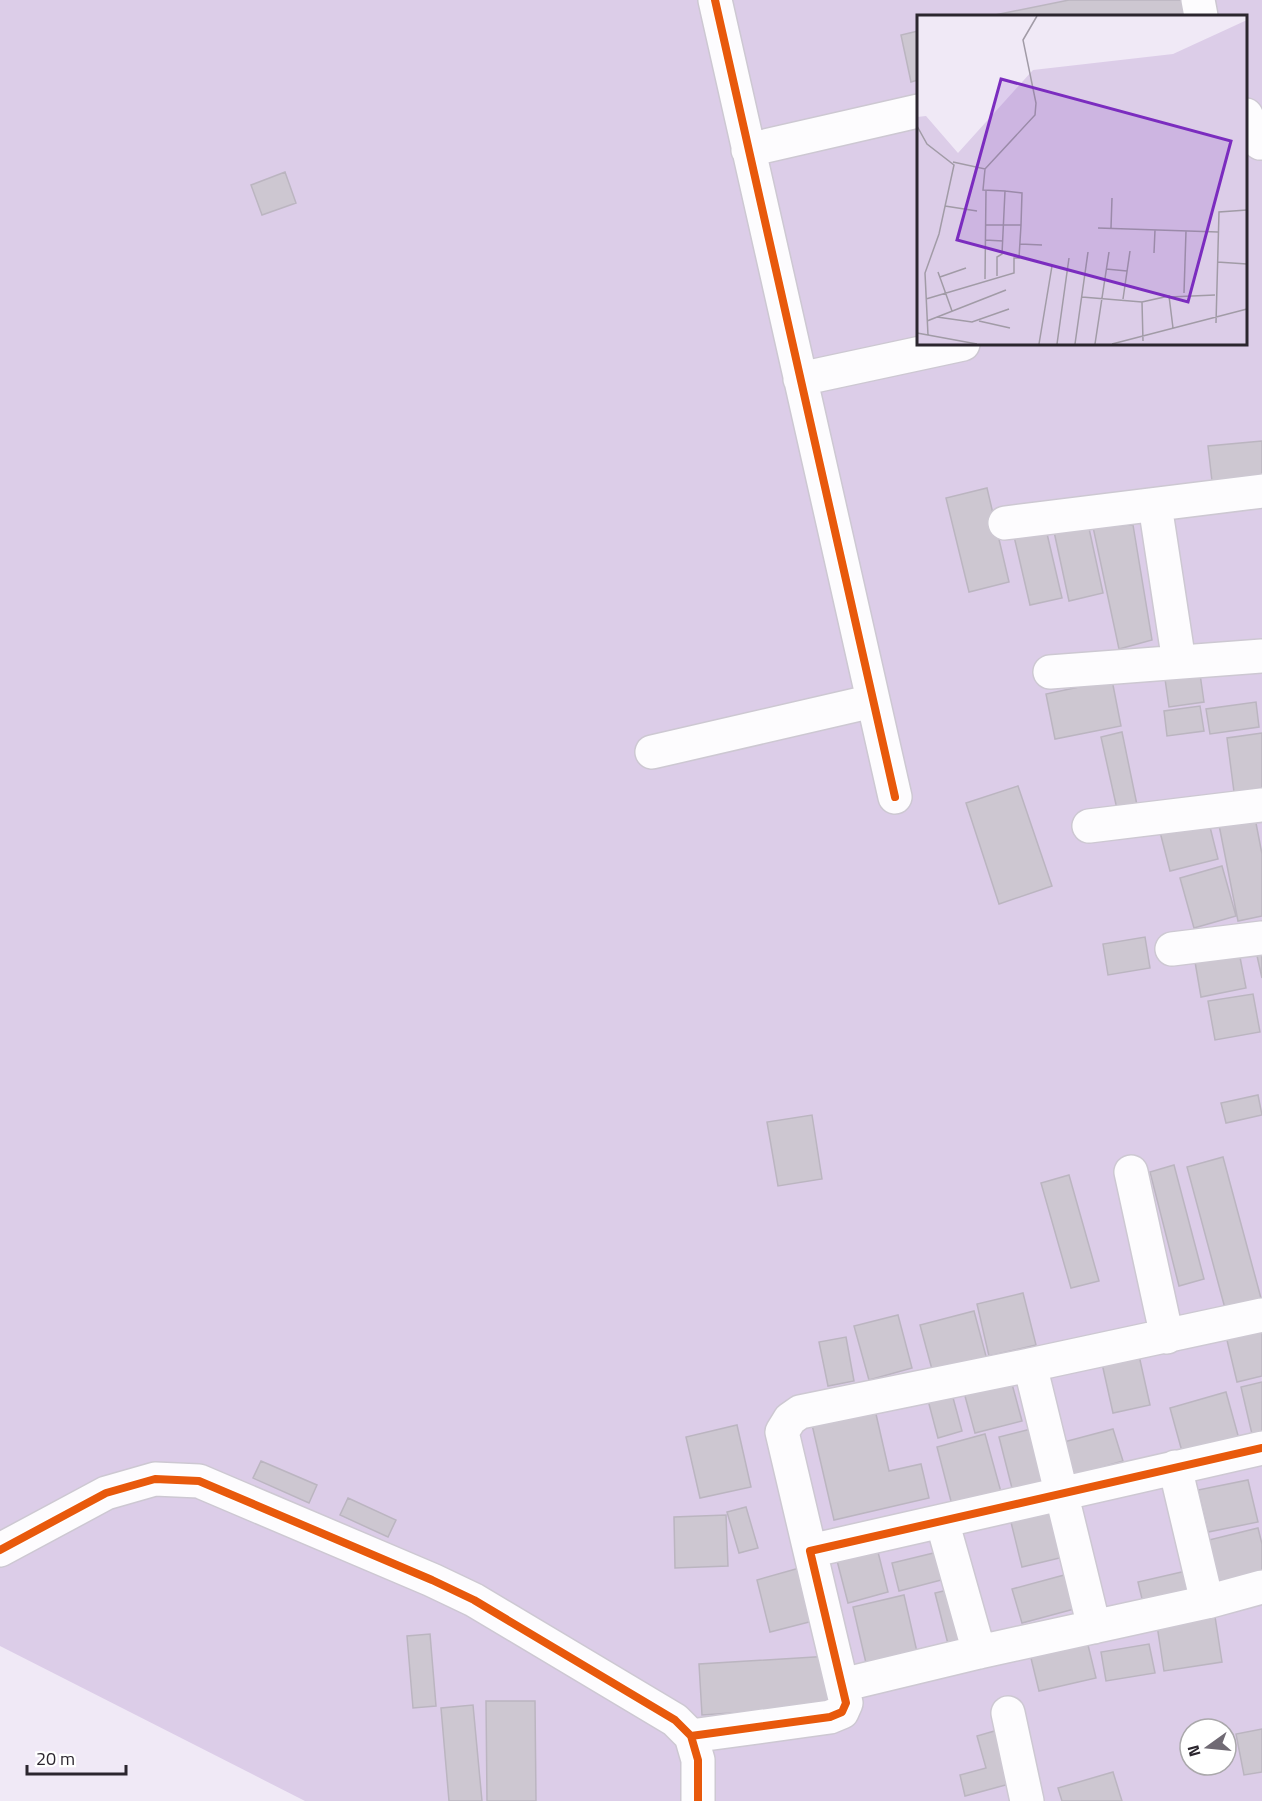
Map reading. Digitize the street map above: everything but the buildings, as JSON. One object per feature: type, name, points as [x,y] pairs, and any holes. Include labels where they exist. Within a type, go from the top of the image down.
[{"type":"street","points":[[715,0],[895,797]]},
{"type":"street","points":[[1198,0],[1201,15]]},
{"type":"street","points":[[748,150],[917,111]]},
{"type":"street","points":[[800,379],[958,345]]},
{"type":"street","points":[[1005,523],[1262,491]]},
{"type":"street","points":[[1155,504],[1179,662]]},
{"type":"street","points":[[1050,672],[1262,656]]},
{"type":"street","points":[[652,752],[873,701]]},
{"type":"street","points":[[1089,826],[1262,805]]},
{"type":"street","points":[[1172,949],[1262,938]]},
{"type":"street","points":[[1131,1172],[1167,1337]]},
{"type":"street","points":[[691,1736],[830,1717],[842,1712],[846,1703],[782,1432],[790,1419],[800,1412],[1262,1316]]},
{"type":"street","points":[[1030,1365],[1094,1627]]},
{"type":"street","points":[[810,1551],[1262,1448]]},
{"type":"street","points":[[1175,1467],[1207,1602]]},
{"type":"street","points":[[0,1550],[106,1493],[155,1479],[199,1481],[474,1600],[675,1720],[691,1736],[698,1760],[699,1801]]},
{"type":"street","points":[[942,1521],[979,1652]]},
{"type":"street","points":[[842,1685],[979,1652],[1207,1602],[1262,1587]]},
{"type":"street","points":[[1008,1713],[1027,1801]]},
{"type":"shaded area","points":[[0,0],[1262,0],[1262,1801],[305,1801],[0,1646]]},
{"type":"cycle path","points":[[715,0],[895,797]]},
{"type":"cycle path","points":[[691,1736],[830,1717],[842,1712],[846,1703],[810,1551],[1262,1448]]},
{"type":"cycle path","points":[[0,1550],[106,1493],[155,1479],[199,1481],[474,1600],[675,1720],[691,1736],[698,1760],[698,1801]]}]
